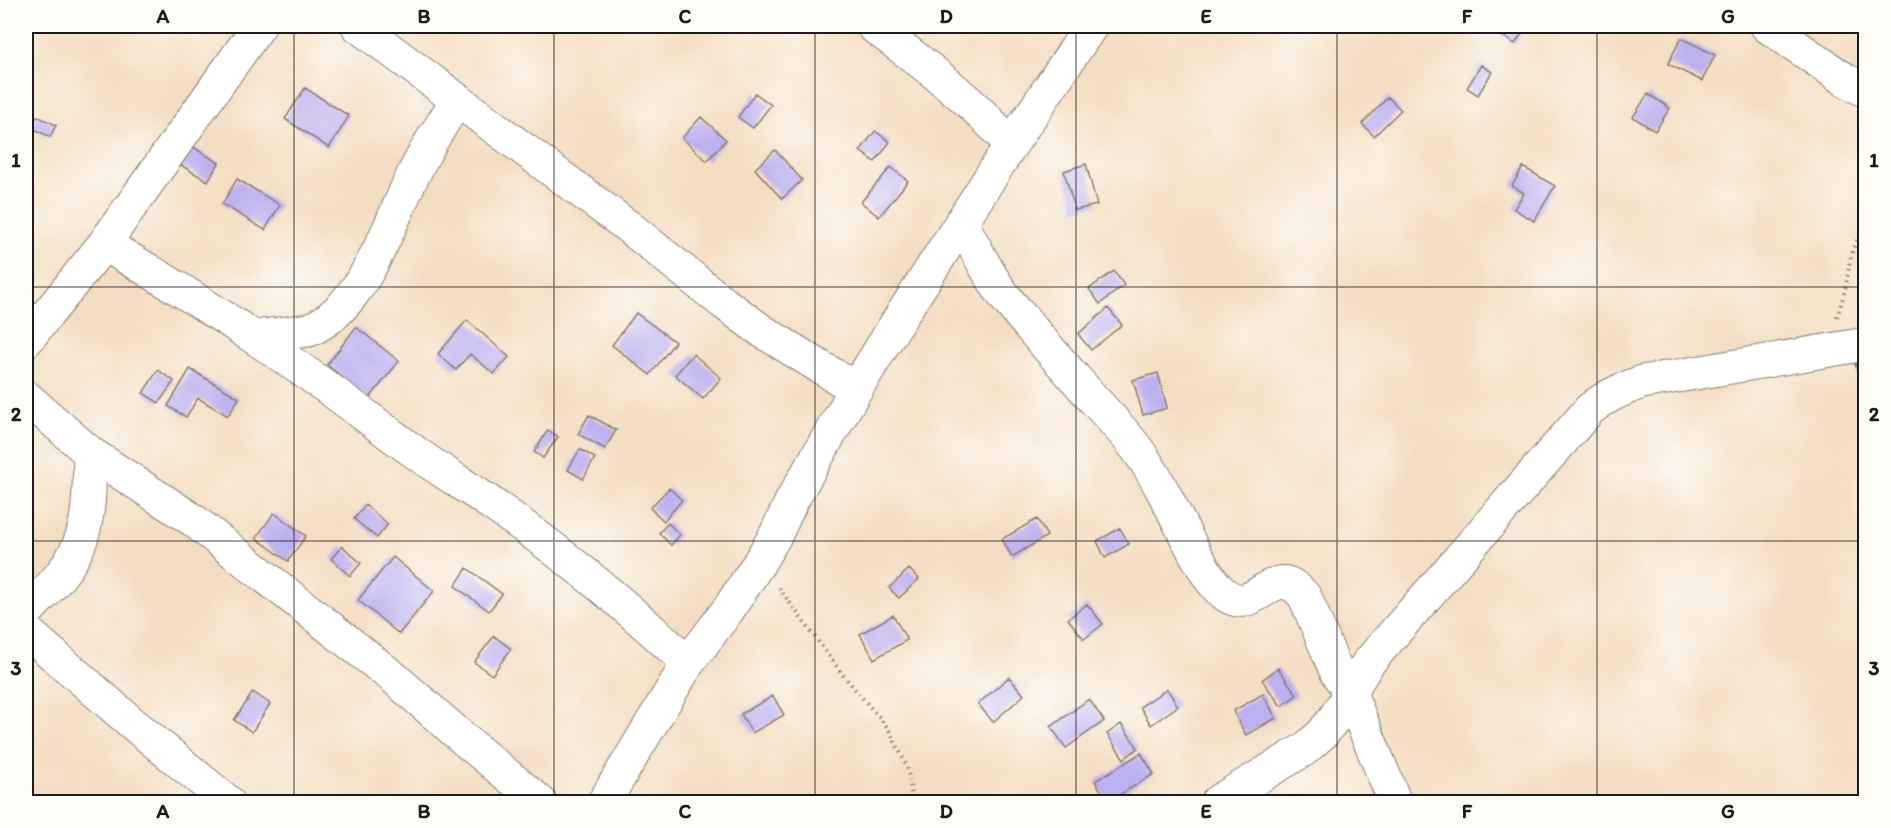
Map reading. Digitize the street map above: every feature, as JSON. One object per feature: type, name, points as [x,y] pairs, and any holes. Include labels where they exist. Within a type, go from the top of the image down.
[{"type":"street","points":[[26,341],[104,244],[259,26]]},
{"type":"street","points":[[358,26],[630,228],[762,331],[856,388]]},
{"type":"street","points":[[873,26],[970,104],[994,125],[1011,145]]},
{"type":"street","points":[[604,802],[688,663],[728,610],[759,563],[856,388],[961,222],[1091,26]]},
{"type":"street","points":[[1767,26],[1844,79],[1866,91]]},
{"type":"street","points":[[254,338],[317,327],[336,315],[351,298],[366,275],[428,147],[458,99]]},
{"type":"street","points":[[961,222],[1003,295],[1144,459],[1205,570],[1220,591],[1238,600],[1251,599],[1279,582],[1290,583],[1297,587],[1305,597],[1337,673],[1349,692],[1395,802]]},
{"type":"street","points":[[104,244],[179,288],[326,386],[417,454],[503,512],[645,623],[688,663]]},
{"type":"street","points":[[1217,802],[1305,749],[1322,734],[1334,719],[1368,663],[1499,511],[1590,409],[1602,399],[1618,390],[1642,382],[1866,344]]},
{"type":"street","points":[[26,397],[90,453],[193,520],[393,677],[540,802]]},
{"type":"street","points":[[26,613],[74,555],[82,535],[88,504],[90,453]]},
{"type":"street","points":[[26,631],[228,802]]},
{"type":"path","points":[[1829,350],[1846,286],[1851,252],[1857,239],[1866,228]]},
{"type":"path","points":[[759,563],[843,675],[888,728],[907,766],[912,802]]},
{"type":"building","points":[[1488,26],[1527,26],[1515,44]]},
{"type":"building","points":[[1681,38],[1715,55],[1702,81],[1668,64]]},
{"type":"building","points":[[1481,65],[1492,72],[1478,95],[1467,88]]},
{"type":"building","points":[[305,88],[349,116],[329,148],[285,119]]},
{"type":"building","points":[[755,93],[771,105],[753,128],[738,117]]},
{"type":"building","points":[[1648,94],[1670,108],[1655,131],[1633,117]]},
{"type":"building","points":[[1388,97],[1401,110],[1374,136],[1362,124]]},
{"type":"building","points":[[37,116],[56,125],[50,137],[30,127]]},
{"type":"building","points":[[701,117],[726,140],[707,161],[682,138]]},
{"type":"building","points":[[875,131],[890,142],[875,162],[860,151]]},
{"type":"building","points":[[188,144],[219,163],[208,181],[177,163]]},
{"type":"building","points":[[775,150],[802,180],[782,199],[755,169]]},
{"type":"building","points":[[1086,164],[1097,205],[1075,210],[1064,171]]},
{"type":"building","points":[[891,167],[908,181],[879,217],[861,202]]},
{"type":"building","points":[[1523,167],[1555,186],[1534,221],[1514,209],[1524,193],[1512,186]]},
{"type":"building","points":[[237,179],[280,205],[265,230],[222,204]]},
{"type":"building","points":[[1114,271],[1124,285],[1100,304],[1089,289]]},
{"type":"building","points":[[1108,308],[1122,325],[1091,350],[1078,334]]},
{"type":"building","points":[[636,313],[675,342],[650,375],[612,345]]},
{"type":"building","points":[[467,320],[509,357],[494,374],[470,354],[456,370],[438,354]]},
{"type":"building","points":[[356,327],[399,361],[369,399],[327,365]]},
{"type":"building","points":[[693,354],[721,378],[703,399],[675,375]]},
{"type":"building","points":[[1866,360],[1866,391],[1865,391],[1855,364]]},
{"type":"building","points":[[190,369],[239,398],[228,416],[198,398],[186,417],[168,406]]},
{"type":"building","points":[[158,370],[174,381],[159,403],[143,393]]},
{"type":"building","points":[[1158,373],[1167,408],[1143,415],[1133,380]]},
{"type":"building","points":[[589,415],[616,430],[605,449],[578,434]]},
{"type":"building","points":[[548,430],[558,437],[543,458],[534,452]]},
{"type":"building","points":[[580,449],[595,458],[583,479],[568,470]]},
{"type":"building","points":[[669,488],[682,500],[664,521],[650,508]]},
{"type":"building","points":[[365,505],[388,524],[377,538],[354,519]]},
{"type":"building","points":[[274,513],[306,536],[288,561],[256,538]]},
{"type":"building","points":[[1037,519],[1047,536],[1012,557],[1002,539]]},
{"type":"building","points":[[668,523],[680,535],[671,545],[659,533]]},
{"type":"building","points":[[1120,528],[1129,544],[1105,558],[1097,541]]},
{"type":"building","points":[[342,546],[361,563],[350,576],[331,559]]},
{"type":"building","points":[[393,557],[434,591],[399,634],[358,600]]},
{"type":"building","points":[[467,568],[502,594],[489,611],[455,586]]},
{"type":"building","points":[[909,569],[919,579],[899,598],[889,588]]},
{"type":"building","points":[[1087,604],[1103,624],[1084,639],[1068,619]]},
{"type":"building","points":[[893,615],[907,640],[874,659],[860,634]]},
{"type":"building","points":[[494,636],[511,649],[492,675],[474,662]]},
{"type":"building","points":[[1278,668],[1297,695],[1281,706],[1262,680]]},
{"type":"building","points":[[1009,677],[1024,695],[993,722],[978,704]]},
{"type":"building","points":[[1167,689],[1178,706],[1151,725],[1140,707]]},
{"type":"building","points":[[253,692],[270,704],[252,732],[234,720]]},
{"type":"building","points":[[1263,694],[1276,718],[1246,735],[1233,711]]},
{"type":"building","points":[[773,696],[784,715],[752,733],[741,714]]},
{"type":"building","points":[[1089,699],[1104,721],[1066,748],[1051,727]]},
{"type":"building","points":[[1121,724],[1138,748],[1124,759],[1107,734]]},
{"type":"building","points":[[1141,753],[1154,774],[1108,802],[1095,781]]}]
